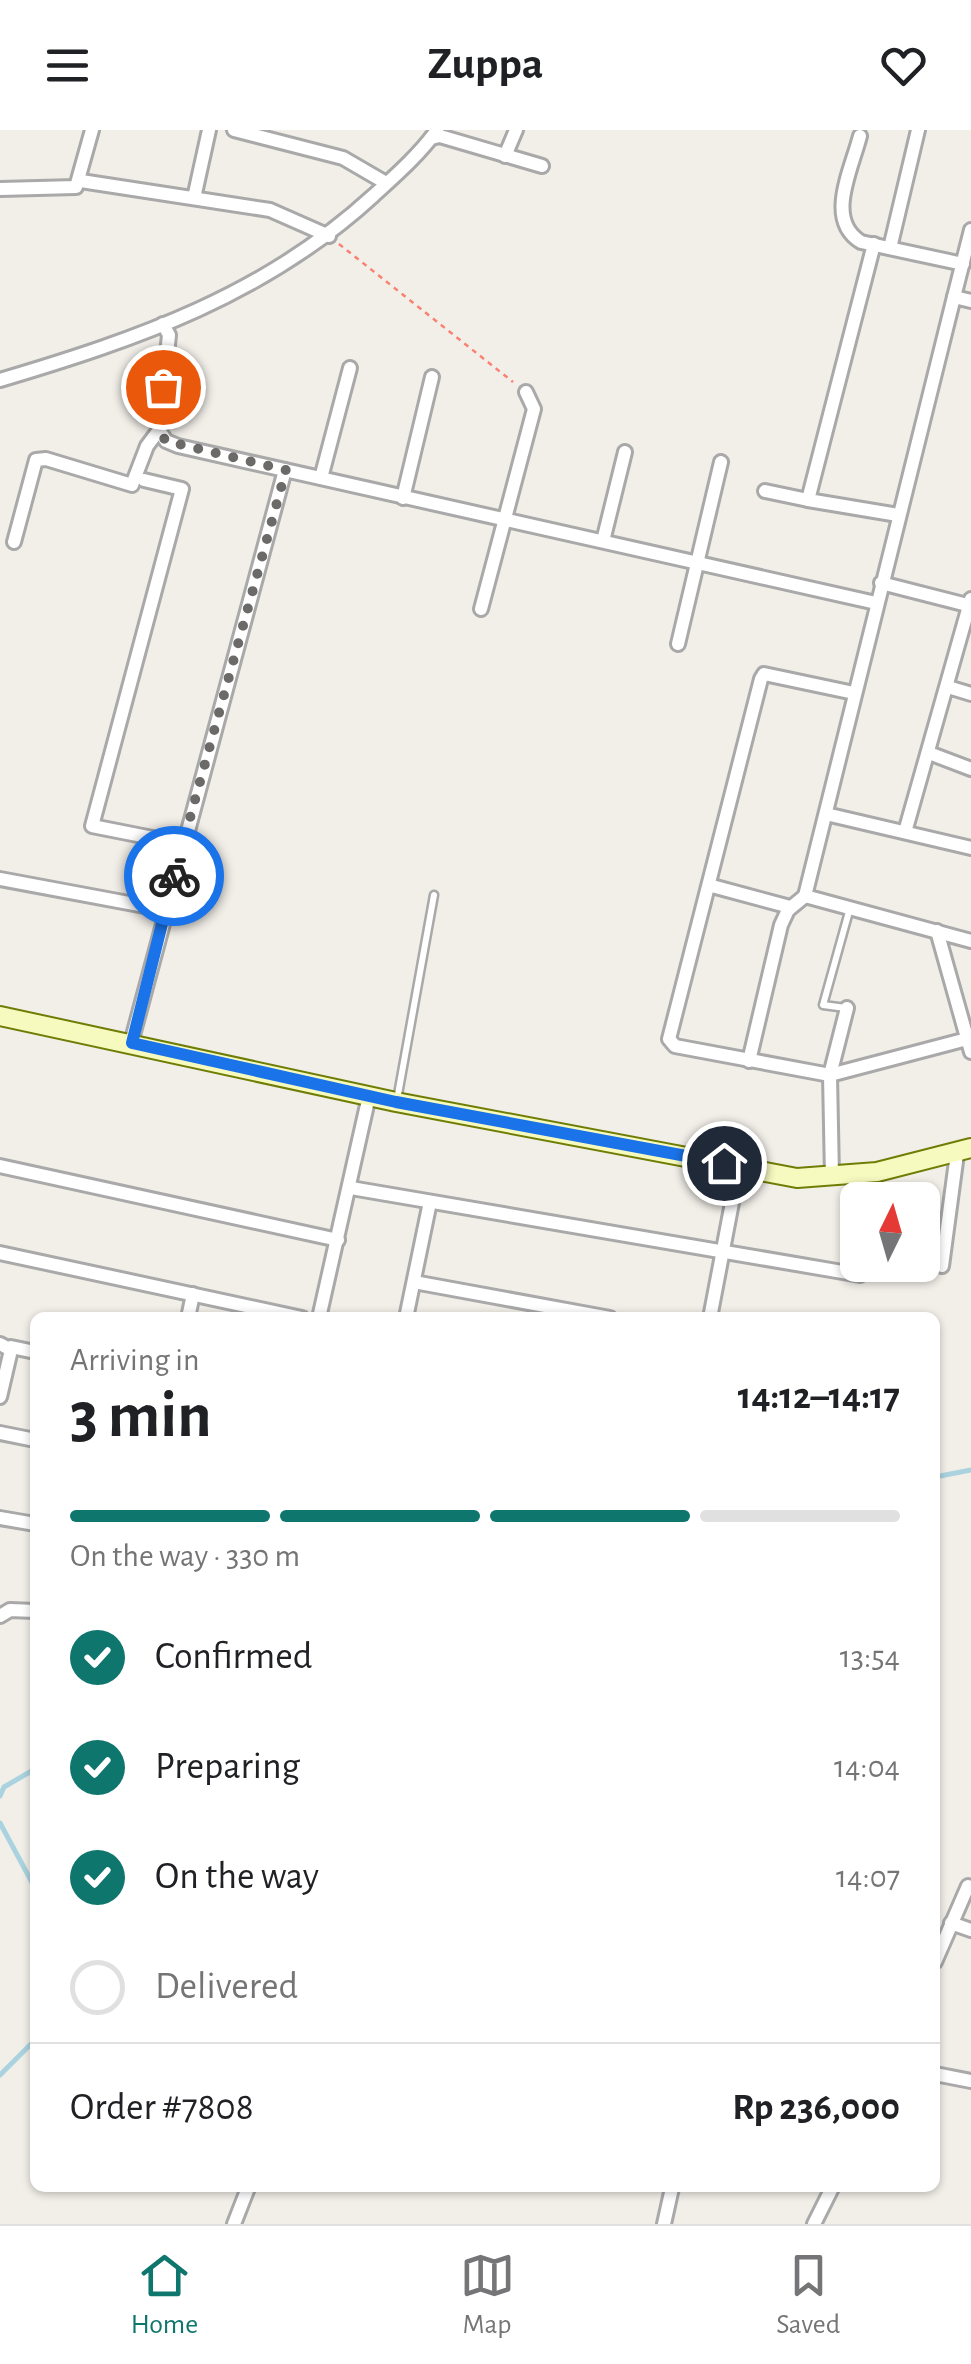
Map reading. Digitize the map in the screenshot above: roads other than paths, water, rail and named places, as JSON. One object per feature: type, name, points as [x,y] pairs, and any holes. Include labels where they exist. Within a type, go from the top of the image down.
[{"type":"main road","points":[[0,1016],[396,1102],[797,1178],[832,1177],[964,1151]]},
{"type":"street","points":[[0,190],[72,188],[81,181],[92,130]]},
{"type":"street","points":[[194,198],[209,130]]},
{"type":"street","points":[[234,130],[342,158],[386,183]]},
{"type":"street","points":[[505,156],[516,130]]},
{"type":"street","points":[[890,248],[918,130]]},
{"type":"street","points":[[0,380],[108,349],[250,288],[329,236],[434,134],[542,166]]},
{"type":"street","points":[[860,136],[840,222],[846,233],[874,244],[963,264]]},
{"type":"street","points":[[81,181],[270,210],[329,236]]},
{"type":"street","points":[[749,1061],[775,947],[790,906],[806,896],[971,230]]},
{"type":"street","points":[[808,500],[874,244]]},
{"type":"street","points":[[954,297],[971,300]]},
{"type":"street","points":[[14,542],[36,460],[46,459],[132,484],[158,430],[168,335],[164,324]]},
{"type":"street","points":[[321,478],[350,368]]},
{"type":"street","points":[[403,498],[432,377]]},
{"type":"street","points":[[481,609],[534,409],[526,392]]},
{"type":"street","points":[[158,430],[166,441],[178,446],[876,604]]},
{"type":"street","points":[[603,541],[626,452]]},
{"type":"street","points":[[678,644],[721,462]]},
{"type":"street","points":[[132,1043],[286,470]]},
{"type":"street","points":[[144,480],[182,490],[92,826],[183,844]]},
{"type":"street","points":[[765,491],[898,515]]},
{"type":"street","points":[[881,583],[970,604],[905,832]]},
{"type":"street","points":[[854,693],[764,674],[670,1039],[675,1046],[830,1074],[969,1046],[937,931]]},
{"type":"street","points":[[948,687],[971,694]]},
{"type":"street","points":[[929,753],[971,769]]},
{"type":"street","points":[[826,814],[971,848]]},
{"type":"street","points":[[0,879],[166,910]]},
{"type":"street","points":[[712,886],[790,906]]},
{"type":"street","points":[[806,896],[971,941]]},
{"type":"street","points":[[832,1177],[830,1074],[847,1008]]},
{"type":"street","points":[[320,1312],[370,1096]]},
{"type":"street","points":[[942,1266],[964,1151]]},
{"type":"street","points":[[0,1166],[338,1240]]},
{"type":"street","points":[[711,1312],[738,1166]]},
{"type":"street","points":[[351,1188],[840,1272]]},
{"type":"street","points":[[407,1312],[430,1202]]},
{"type":"street","points":[[0,1253],[275,1312]]},
{"type":"street","points":[[414,1282],[577,1312]]},
{"type":"street","points":[[189,1312],[193,1294]]},
{"type":"street","points":[[0,1397],[5,1346],[30,1351]]},
{"type":"street","points":[[0,1432],[30,1439]]},
{"type":"street","points":[[0,1518],[30,1523]]},
{"type":"street","points":[[0,1616],[10,1610],[30,1612]]},
{"type":"street","points":[[940,1950],[968,1886]]},
{"type":"street","points":[[951,1923],[971,1930]]},
{"type":"street","points":[[940,2075],[971,2081]]},
{"type":"street","points":[[234,2224],[246,2192]]},
{"type":"street","points":[[664,2224],[671,2192]]},
{"type":"street","points":[[814,2224],[830,2192]]},
{"type":"lane","points":[[396,1102],[434,895]]},
{"type":"lane","points":[[847,1008],[824,1005],[850,907]]},
{"type":"waterway","points":[[940,1476],[971,1470]]},
{"type":"waterway","points":[[0,1796],[4,1787],[30,1772]]},
{"type":"waterway","points":[[0,1823],[30,1879]]},
{"type":"waterway","points":[[0,2075],[30,2045]]}]
